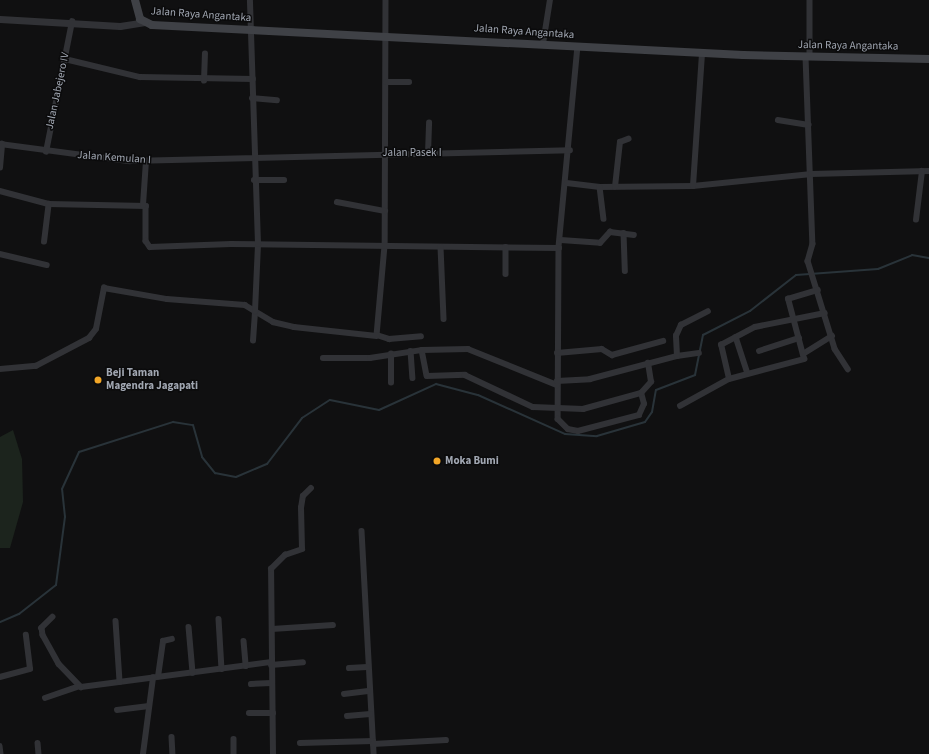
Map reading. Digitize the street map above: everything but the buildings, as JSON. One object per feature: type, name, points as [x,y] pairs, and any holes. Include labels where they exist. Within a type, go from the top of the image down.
[{"type":"main road","name":"Jalan Raya Angantaka","points":[[134,0],[138,16],[145,22],[252,29],[702,52],[929,59]]},
{"type":"street","points":[[250,0],[252,29],[254,180],[258,244],[253,341]]},
{"type":"street","points":[[377,336],[385,246],[386,82],[384,35],[386,0]]},
{"type":"street","points":[[543,44],[550,0]]},
{"type":"street","points":[[810,0],[808,56],[813,244],[808,255],[809,267],[811,276],[818,290],[832,336],[848,369]]},
{"type":"street","points":[[0,19],[72,26],[129,26],[145,22]]},
{"type":"street","name":"Jalan Jabejero IV","points":[[46,152],[72,26]]},
{"type":"street","points":[[578,46],[567,183],[559,248],[556,371],[557,408],[561,424],[578,431],[639,415],[644,404],[641,393]]},
{"type":"street","points":[[693,186],[702,52]]},
{"type":"street","points":[[204,81],[205,54]]},
{"type":"street","points":[[65,59],[133,76],[204,81],[253,79]]},
{"type":"street","points":[[386,82],[409,82]]},
{"type":"street","points":[[252,98],[277,100]]},
{"type":"street","points":[[778,120],[809,125]]},
{"type":"street","points":[[428,154],[429,123]]},
{"type":"street","points":[[615,187],[618,146],[620,141],[628,140]]},
{"type":"street","points":[[0,168],[1,144]]},
{"type":"street","name":"Jalan Kemulan I","points":[[1,144],[46,152],[146,161],[254,160]]},
{"type":"street","name":"Jalan Pasek I","points":[[254,160],[385,153],[428,154],[570,150]]},
{"type":"street","points":[[143,206],[146,161]]},
{"type":"street","points":[[916,220],[922,171]]},
{"type":"street","points":[[567,183],[600,187],[693,186],[811,174],[929,171]]},
{"type":"street","points":[[254,180],[284,180]]},
{"type":"street","points":[[600,187],[604,219]]},
{"type":"street","points":[[0,191],[48,204],[143,206],[148,208],[146,241],[150,247],[258,244],[559,248]]},
{"type":"street","points":[[337,202],[385,211]]},
{"type":"street","points":[[44,242],[48,204]]},
{"type":"street","points":[[561,240],[602,242],[608,233],[624,233],[634,235]]},
{"type":"street","points":[[624,233],[625,271]]},
{"type":"street","points":[[441,246],[444,319]]},
{"type":"street","points":[[506,247],[506,274]]},
{"type":"street","points":[[0,254],[47,265]]},
{"type":"street","points":[[0,368],[36,366],[89,338],[96,329],[104,288],[167,299],[245,305],[274,322],[294,327],[377,336],[389,339],[421,336]]},
{"type":"street","points":[[680,406],[730,379],[748,373],[802,360],[803,354],[788,298],[818,290]]},
{"type":"street","points":[[677,356],[676,336],[681,325],[708,311]]},
{"type":"street","points":[[730,379],[720,346],[755,327],[825,313]]},
{"type":"street","points":[[803,354],[832,336]]},
{"type":"street","points":[[736,337],[748,373]]},
{"type":"street","points":[[759,351],[799,338]]},
{"type":"street","points":[[557,353],[602,349],[612,355],[663,341]]},
{"type":"street","points":[[323,358],[370,358],[411,351],[468,349],[557,383],[590,379],[677,356],[700,353]]},
{"type":"street","points":[[422,350],[427,376],[465,375],[530,406],[557,408],[583,408],[641,393],[651,382],[648,363]]},
{"type":"street","points":[[411,351],[413,378]]},
{"type":"street","points":[[390,384],[391,354]]},
{"type":"street","points":[[273,754],[271,683],[271,569],[285,555],[302,549],[301,508],[303,496],[311,488]]},
{"type":"street","points":[[362,531],[367,583],[368,691],[374,754]]},
{"type":"street","points":[[53,617],[42,628],[46,640],[59,664],[79,686]]},
{"type":"street","points":[[219,619],[222,669]]},
{"type":"street","points":[[116,621],[120,682]]},
{"type":"street","points":[[272,629],[334,625]]},
{"type":"street","points":[[189,627],[193,673]]},
{"type":"street","points":[[0,677],[30,669],[26,635]]},
{"type":"street","points":[[143,754],[149,706],[156,678],[162,640],[172,639]]},
{"type":"street","points":[[244,641],[246,666]]},
{"type":"street","points":[[45,698],[79,686],[156,678],[246,666],[303,662]]},
{"type":"street","points":[[349,668],[367,667]]},
{"type":"street","points":[[251,684],[271,683]]},
{"type":"street","points":[[344,694],[368,691]]},
{"type":"street","points":[[117,710],[149,706]]},
{"type":"street","points":[[249,713],[273,713]]},
{"type":"street","points":[[347,716],[370,714]]},
{"type":"street","points":[[172,738],[174,754]]},
{"type":"street","points":[[234,739],[234,754]]},
{"type":"street","points":[[300,743],[446,740]]},
{"type":"street","points":[[38,743],[39,754]]},
{"type":"street","points":[[0,746],[1,754]]},
{"type":"shaded area","points":[[13,430],[22,459],[23,502],[10,548],[0,548],[0,437]]},
{"type":"waterway","points":[[0,622],[19,614],[56,585],[65,517],[62,489],[79,452],[173,422],[193,425],[202,457],[215,473],[236,477],[267,464],[302,418],[330,400],[379,410],[436,384],[478,395],[565,434],[597,436],[645,422],[652,412],[656,390],[695,375],[703,335],[750,311],[796,275],[878,269],[912,255],[929,258]]},
{"type":"place","name":"Beji Taman Magendra Jagapati","points":[[98,380]]},
{"type":"place","name":"Moka Bumi","points":[[437,461]]}]
